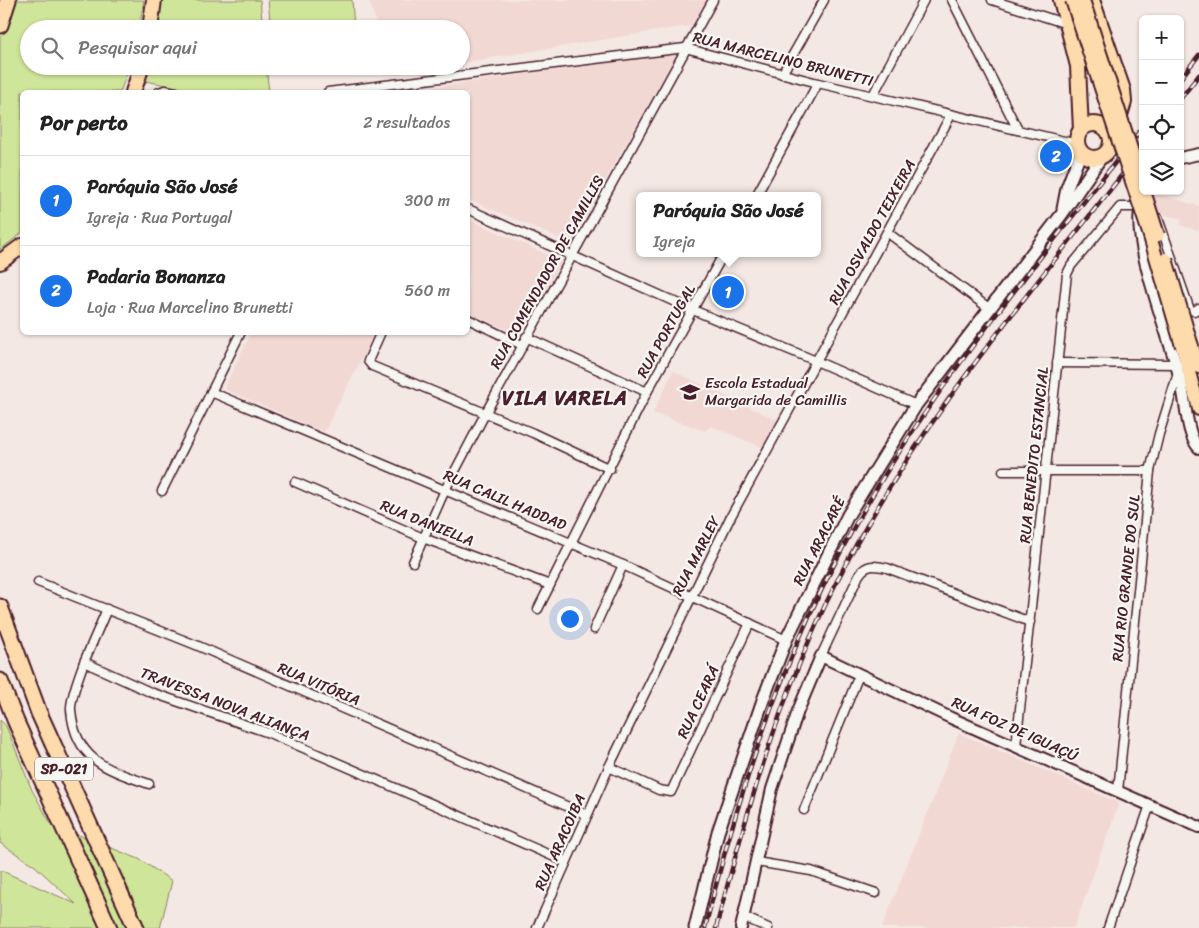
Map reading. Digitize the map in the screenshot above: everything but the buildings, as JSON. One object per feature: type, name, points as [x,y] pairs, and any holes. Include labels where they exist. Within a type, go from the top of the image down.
[{"type":"highway","points":[[0,25],[8,0]]},
{"type":"highway","points":[[151,20],[154,0]]},
{"type":"highway","points":[[1061,0],[1078,66],[1081,130],[1079,148],[1092,158],[1102,156],[1110,147],[1110,135],[1122,113],[1123,90],[1092,0]]},
{"type":"highway","points":[[134,90],[139,75]]},
{"type":"highway","points":[[1081,130],[1091,124],[1097,124],[1107,130],[1110,135]]},
{"type":"highway","points":[[0,262],[20,247]]},
{"type":"highway","name":"SP-021","points":[[0,607],[39,712],[136,928]]},
{"type":"highway","name":"SP-021","points":[[0,681],[16,722],[109,928]]},
{"type":"main road","points":[[1072,0],[1148,233],[1187,345],[1199,367]]},
{"type":"main road","points":[[1083,0],[1139,174]]},
{"type":"main road","name":"RUA ARACARÉ","points":[[1062,214],[1067,188],[1079,148]]},
{"type":"main road","name":"RUA ARACARÉ","points":[[695,928],[718,832],[760,708],[786,640],[848,515],[916,405],[1062,214],[1102,156]]},
{"type":"main road","points":[[1145,195],[1187,345],[1199,409]]},
{"type":"street","name":"RUA COMENDADOR DE CAMILLIS","points":[[413,562],[445,490],[522,344],[713,0]]},
{"type":"street","points":[[782,74],[824,0]]},
{"type":"street","points":[[873,96],[924,0]]},
{"type":"street","points":[[952,0],[1018,130]]},
{"type":"street","points":[[992,0],[1067,24]]},
{"type":"street","name":"RUA MARCELINO BRUNETTI","points":[[470,74],[685,48],[818,83],[1018,130],[1079,148]]},
{"type":"street","name":"RUA MARCELINO BRUNETTI","points":[[344,90],[466,75]]},
{"type":"street","points":[[758,192],[818,83]]},
{"type":"street","name":"RUA OSVALDO TEIXEIRA","points":[[816,361],[888,233],[951,115]]},
{"type":"street","points":[[1184,157],[1199,154]]},
{"type":"street","points":[[1143,195],[1138,220],[1144,255],[1178,367],[1191,437],[1199,448]]},
{"type":"street","points":[[1141,206],[1155,213],[1160,220],[1190,310],[1198,309]]},
{"type":"street","name":"RUA BENEDITO ESTANCIAL","points":[[1016,746],[1065,284],[1071,266],[1120,207],[1141,206]]},
{"type":"street","points":[[470,210],[693,310],[916,405]]},
{"type":"street","points":[[888,233],[990,310]]},
{"type":"street","name":"RUA PORTUGAL","points":[[538,609],[647,392],[722,257]]},
{"type":"street","points":[[470,320],[522,344]]},
{"type":"street","points":[[162,491],[240,335]]},
{"type":"street","points":[[379,335],[368,362],[375,368],[533,433],[610,469]]},
{"type":"street","points":[[526,337],[647,392]]},
{"type":"street","name":"RUA MARLEY","points":[[609,767],[692,594],[752,477],[816,361]]},
{"type":"street","points":[[1057,363],[1178,367]]},
{"type":"street","name":"RUA RIO GRANDE DO SUL","points":[[1118,791],[1150,471],[1178,367]]},
{"type":"street","name":"RUA CALIL HADDAD","points":[[211,392],[692,594],[786,640]]},
{"type":"street","points":[[1002,471],[1150,471]]},
{"type":"street","name":"RUA DANIELLA","points":[[295,482],[423,538],[550,585]]},
{"type":"street","points":[[594,629],[624,565]]},
{"type":"street","points":[[740,928],[781,758],[821,656],[863,569],[872,566],[887,568],[1030,622]]},
{"type":"street","name":"RUA VITÓRIA","points":[[38,582],[106,608],[587,815]]},
{"type":"street","points":[[106,608],[84,662],[71,709],[77,734],[87,754],[104,768],[149,784]]},
{"type":"street","name":"RUA CEARÁ","points":[[609,767],[659,790],[671,792],[750,623]]},
{"type":"street","name":"RUA FOZ DE IGUAÇÚ","points":[[821,656],[859,675],[1199,827]]},
{"type":"street","name":"TRAVESSA NOVA ALIANÇA","points":[[84,662],[150,692],[269,733],[566,862]]},
{"type":"street","points":[[804,810],[859,675]]},
{"type":"street","name":"RUA ARACOIBA","points":[[537,928],[609,767]]},
{"type":"street","points":[[1108,928],[1150,805]]},
{"type":"street","points":[[756,862],[811,871],[876,893]]},
{"type":"street","points":[[744,917],[768,928]]},
{"type":"shaded area","points":[[369,0],[707,0],[693,25],[470,62],[470,20],[375,20]]},
{"type":"shaded area","points":[[678,52],[570,243],[470,200],[470,90],[415,90]]},
{"type":"shaded area","points":[[1153,195],[1162,195],[1199,206],[1199,231],[1180,225],[1182,219],[1159,213]]},
{"type":"shaded area","points":[[470,220],[561,261],[520,336],[470,313]]},
{"type":"shaded area","points":[[250,335],[374,335],[324,432],[224,389]]},
{"type":"shaded area","name":"Escola Estadual Margarida de Camillis","points":[[673,371],[779,421],[764,448],[711,426],[705,431],[653,413]]},
{"type":"shaded area","points":[[959,733],[1119,803],[1074,928],[882,928]]},
{"type":"green space","points":[[0,0],[144,0],[141,20],[20,20],[20,75],[127,75],[121,90],[20,90],[20,235],[0,250]]},
{"type":"green space","points":[[161,0],[260,0],[262,20],[158,20]]},
{"type":"green space","points":[[268,0],[352,0],[353,20],[270,20]]},
{"type":"green space","points":[[147,75],[267,75],[269,90],[192,90],[145,81]]},
{"type":"green space","points":[[0,720],[6,726],[32,790],[51,824],[139,859],[172,881],[160,928],[0,928],[0,870],[76,904],[35,866],[0,843]]},
{"type":"railway","points":[[1184,74],[1199,55]]},
{"type":"railway","points":[[1184,94],[1199,75]]},
{"type":"railway","points":[[705,928],[735,817],[771,709],[815,603],[841,551],[899,452],[965,356],[1139,132]]},
{"type":"railway","points":[[716,928],[753,796],[798,666],[836,583],[868,524],[902,467],[979,358],[1141,150]]},
{"type":"place","name":"Padaria Bonanza","points":[[1056,156]]},
{"type":"place","name":"Paróquia São José","points":[[728,292]]},
{"type":"place","name":"Escola Estadual Margarida de Camillis","points":[[690,392]]},
{"type":"district","name":"VILA VARELA","points":[[565,398]]}]
